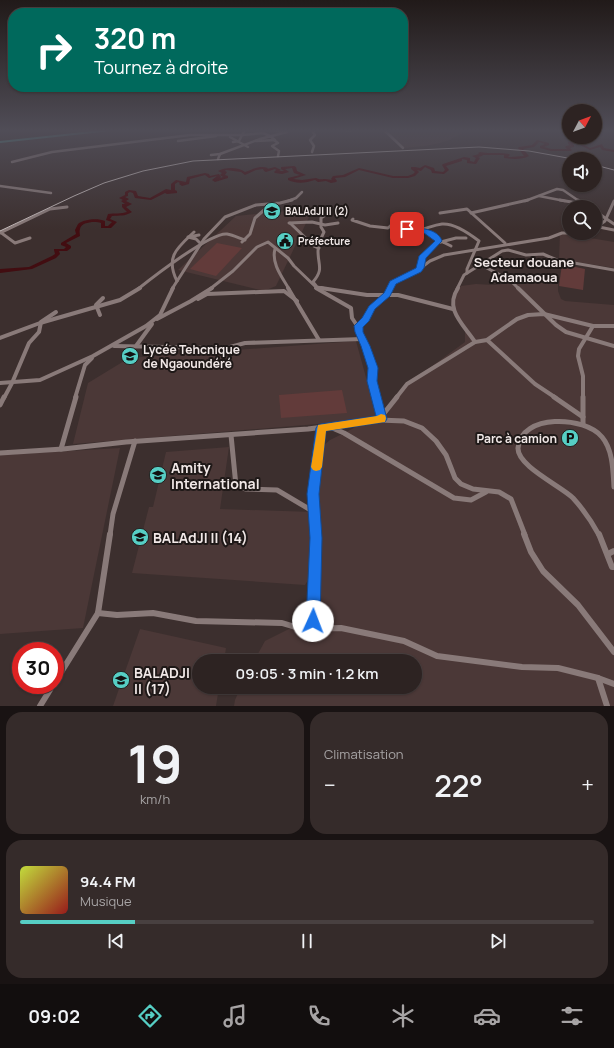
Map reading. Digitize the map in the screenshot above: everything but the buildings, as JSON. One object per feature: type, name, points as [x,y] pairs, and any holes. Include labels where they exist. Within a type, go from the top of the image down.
[{"type":"street","points":[[0,186],[51,193]]},
{"type":"street","points":[[471,213],[522,202],[552,190],[560,189],[578,200]]},
{"type":"street","points":[[136,346],[160,315],[166,298],[200,245],[217,224],[228,215],[256,205],[280,203],[296,198],[302,192]]},
{"type":"street","points":[[539,196],[562,200]]},
{"type":"street","points":[[602,223],[614,202]]},
{"type":"street","points":[[0,338],[130,295],[171,263],[210,240],[226,234],[243,241],[250,234],[255,218],[271,204]]},
{"type":"street","points":[[0,233],[50,209],[67,207]]},
{"type":"street","points":[[440,213],[442,214],[465,208],[502,239],[505,250]]},
{"type":"street","points":[[602,215],[614,224]]},
{"type":"street","points":[[324,216],[321,218],[321,225],[324,232],[319,248],[321,267],[318,276],[313,282],[317,287],[367,295],[387,294],[406,297],[453,309]]},
{"type":"street","points":[[353,219],[352,220],[360,224],[378,228],[388,228],[397,220],[413,219],[415,224],[438,241],[451,246]]},
{"type":"street","points":[[319,248],[314,246],[306,237],[289,223],[312,222],[321,225],[338,223]]},
{"type":"street","points":[[415,224],[406,228],[426,231],[442,224],[447,224],[479,241],[467,269],[467,273],[454,294],[452,302],[453,309],[474,342]]},
{"type":"street","points":[[602,228],[614,230]]},
{"type":"street","points":[[177,281],[171,272],[173,256],[184,240],[194,232]]},
{"type":"street","points":[[358,326],[366,319],[372,308],[387,294],[390,287],[396,280],[418,270],[421,266],[438,256],[503,243],[553,237],[562,232]]},
{"type":"street","points":[[0,233],[15,243],[30,238]]},
{"type":"street","points":[[188,237],[199,235]]},
{"type":"street","points":[[188,237],[196,239],[200,245]]},
{"type":"street","points":[[443,242],[456,238],[466,238]]},
{"type":"street","points":[[421,266],[422,258],[438,241]]},
{"type":"street","points":[[169,313],[220,282],[262,243],[270,243],[275,249],[288,258],[294,266],[319,290],[351,308],[352,318],[358,326],[373,368],[372,381],[381,418]]},
{"type":"street","points":[[275,249],[273,256],[278,270],[319,340]]},
{"type":"street","points":[[467,273],[481,266],[505,250],[526,255],[543,254],[557,260],[614,270]]},
{"type":"street","points":[[481,266],[510,280],[544,314],[566,332],[614,346]]},
{"type":"street","points":[[0,383],[40,380],[94,356],[154,321],[207,294],[284,291],[297,301]]},
{"type":"street","points":[[100,315],[97,303],[103,298]]},
{"type":"street","points":[[0,405],[12,383],[29,343],[39,332],[40,324],[56,312]]},
{"type":"street","points":[[381,418],[387,412],[399,392],[407,384],[474,342],[487,340],[517,318],[544,314],[593,326],[614,326]]},
{"type":"street","points":[[583,424],[583,376],[578,356],[579,348],[593,326]]},
{"type":"street","points":[[113,346],[218,348],[230,347],[245,343],[362,339]]},
{"type":"street","points":[[487,340],[535,384],[583,417]]},
{"type":"street","points":[[61,449],[85,365],[94,356]]},
{"type":"street","points":[[0,453],[61,449],[135,441],[321,428],[381,418],[398,419],[413,423],[422,428],[431,436],[446,455],[455,480],[467,488],[486,492],[497,491],[505,494],[511,500],[531,552],[543,571],[578,605],[614,652]]},
{"type":"street","points":[[614,486],[613,466],[606,445],[601,436],[593,429],[583,424],[558,422],[539,423],[526,429],[519,438],[518,451],[525,464],[564,490],[580,506],[593,522],[608,554],[612,567],[614,567]]},
{"type":"street","points":[[330,427],[344,433],[454,498],[474,500],[486,492]]},
{"type":"street","points":[[315,629],[313,621],[316,538],[313,494],[321,428]]},
{"type":"street","points":[[231,435],[236,486],[242,489],[267,488],[283,492],[307,510],[314,512]]},
{"type":"street","points":[[64,668],[98,613],[113,514],[135,441]]},
{"type":"street","points":[[608,554],[614,551]]},
{"type":"street","points":[[98,613],[117,616],[153,613],[196,621],[282,623],[302,629],[342,628],[404,641],[437,656],[498,662],[522,667],[558,668],[598,678],[614,684]]},
{"type":"street","points":[[598,678],[607,706]]},
{"type":"street","points":[[40,706],[47,694]]},
{"type":"shaded area","points":[[307,209],[309,217],[276,286],[264,291],[178,270],[236,216]]},
{"type":"shaded area","points":[[560,233],[562,233],[562,240],[602,240],[614,242],[614,268],[559,259]]},
{"type":"shaded area","points":[[217,243],[242,248],[216,276],[190,269]]},
{"type":"shaded area","points":[[562,264],[585,269],[583,290],[559,286]]},
{"type":"shaded area","points":[[536,280],[558,284],[558,291],[561,299],[565,301],[614,305],[614,706],[234,706],[238,694],[422,694],[422,654],[258,654],[265,641],[311,618],[309,589],[316,572],[317,451],[330,440],[366,420],[73,444],[88,383],[129,358],[356,341],[376,414],[386,408],[413,380],[465,342],[465,329],[452,309],[453,294],[461,286],[476,284],[494,285]]},
{"type":"shaded area","points":[[342,390],[347,413],[281,418],[279,395]]},
{"type":"shaded area","points":[[229,447],[220,509],[313,512],[311,575],[305,585],[132,573],[149,507],[153,507],[166,452]]},
{"type":"shaded area","points":[[120,448],[83,628],[0,634],[0,455]]},
{"type":"shaded area","points":[[140,629],[226,648],[225,654],[192,654],[192,694],[218,694],[216,706],[113,706]]},
{"type":"waterway","points":[[0,271],[30,268],[54,257],[58,254],[56,250],[65,250],[69,247],[63,243],[78,235],[77,230],[80,225],[98,220],[103,222],[103,227],[109,227],[115,222],[108,220],[110,215],[123,215],[130,212],[124,207],[124,205],[130,204],[123,201],[127,199],[121,198],[127,195],[126,193],[129,191],[135,192],[136,197],[151,199],[167,190],[170,191],[167,193],[176,192],[173,190],[173,184],[177,181],[184,183],[181,184],[182,185],[188,183],[188,178],[205,174],[209,177],[218,175],[219,177],[214,180],[215,181],[227,177],[222,175],[225,172],[220,171],[226,169],[242,171],[245,174],[255,169],[266,168],[266,171],[275,168],[279,170],[276,172],[282,173],[287,172],[282,168],[294,167],[295,172],[304,175],[289,179],[293,181],[302,182],[316,179],[318,181],[326,180],[331,182],[335,181],[333,179],[334,177],[344,176],[359,169],[393,177],[408,177],[414,175],[417,172],[412,168],[420,170],[425,166],[433,169],[433,172],[444,173],[447,170],[444,165],[451,163]]},
{"type":"railway","points":[[0,231],[104,183],[143,171],[183,163]]},
{"type":"railway","points":[[602,167],[614,170]]},
{"type":"slow traffic","points":[[316,467],[321,428],[382,419],[381,418]]},
{"type":"place","name":"BALAdJI II (2)","points":[[272,211]]},
{"type":"place","name":"Préfecture","points":[[285,241]]},
{"type":"place","name":"Lycée Tehcnique de Ngaoundéré","points":[[130,356]]},
{"type":"place","name":"Parc à camion","points":[[570,438]]},
{"type":"place","name":"Amity International","points":[[158,475]]},
{"type":"place","name":"BALAdJI II (14)","points":[[140,537]]},
{"type":"place","name":"BALADJI II (17)","points":[[121,680]]},
{"type":"district","name":"Secteur douane Adamaoua","points":[[524,270]]},
{"type":"route","points":[[313,621],[316,538],[313,494],[321,428],[382,419],[372,381],[373,368],[358,326],[366,319],[372,308],[387,294],[393,283],[396,280],[406,277],[418,270],[420,268],[422,258],[438,243],[438,238],[426,231],[407,229]]}]
